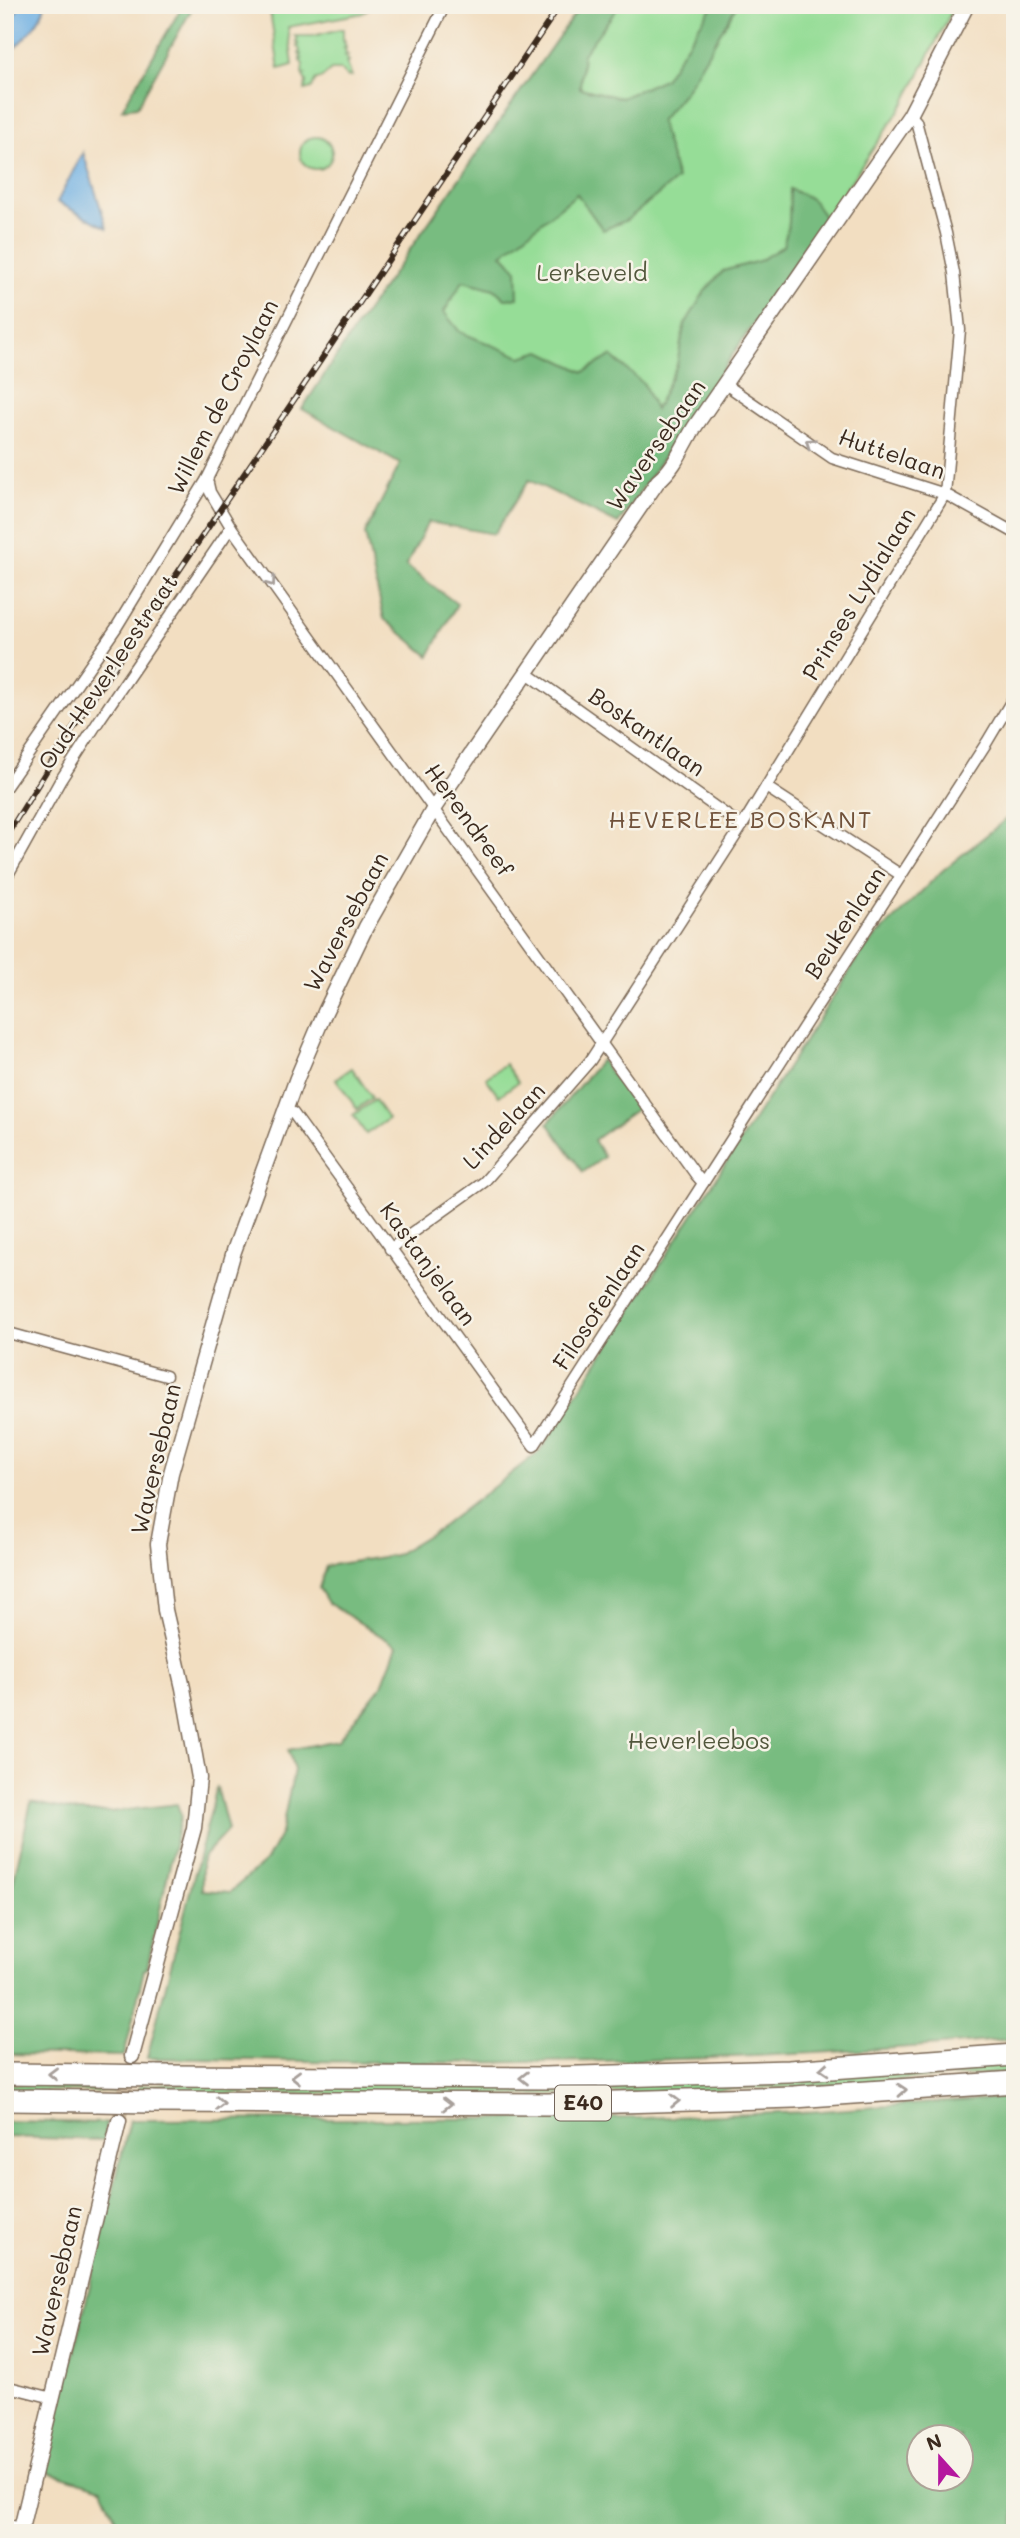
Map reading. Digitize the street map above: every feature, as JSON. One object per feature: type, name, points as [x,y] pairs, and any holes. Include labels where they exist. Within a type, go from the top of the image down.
[{"type":"highway","name":"E40","points":[[5,2074],[545,2078],[789,2071],[1015,2055]]},
{"type":"highway","name":"E40","points":[[5,2100],[548,2104],[794,2098],[1015,2082]]},
{"type":"street","name":"Willem de Croylaan","points":[[5,788],[116,628],[207,479],[445,5]]},
{"type":"street","name":"Waversebaan","points":[[135,2056],[147,2024],[150,1992],[194,1828],[199,1778],[183,1688],[165,1610],[158,1544],[171,1473],[222,1287],[285,1109],[325,1012],[366,927],[434,808],[658,481],[678,457],[681,448],[910,116],[967,5]]},
{"type":"street","name":"Prinses Lydialaan","points":[[602,1043],[742,826],[945,494],[960,330],[954,273],[946,233],[916,121],[910,116]]},
{"type":"street","name":"Huttelaan","points":[[725,384],[832,458],[945,494],[1015,533]]},
{"type":"street","name":"Herendreef","points":[[207,479],[210,492],[231,527],[695,1175],[704,1181]]},
{"type":"street","name":"Oud-Heverleestraat","points":[[5,880],[60,781],[231,527]]},
{"type":"street","name":"Boskantlaan","points":[[527,673],[742,826]]},
{"type":"street","name":"Beukenlaan","points":[[704,1181],[988,742],[1015,695]]},
{"type":"street","points":[[766,787],[901,875]]},
{"type":"street","name":"Lindelaan","points":[[390,1249],[484,1182],[575,1082],[602,1043]]},
{"type":"street","name":"Kastanjelaan","points":[[285,1109],[292,1111],[534,1446]]},
{"type":"street","name":"Filosofenlaan","points":[[534,1446],[704,1181]]},
{"type":"street","points":[[5,1332],[166,1376]]},
{"type":"street","name":"Waversebaan","points":[[21,2530],[119,2121]]},
{"type":"street","points":[[5,2386],[53,2398]]},
{"type":"street","points":[[5,2524],[21,2530]]},
{"type":"green space","points":[[183,5],[194,5],[137,107],[122,109]]},
{"type":"green space","points":[[269,5],[372,5],[363,13],[288,27],[293,65],[279,69]]},
{"type":"green space","name":"Lerkeveld","points":[[581,5],[955,5],[905,102],[640,491],[353,331]]},
{"type":"green space","points":[[581,5],[620,5],[583,54],[580,88],[621,98],[664,79],[713,5],[737,5],[686,90],[660,121],[677,179],[627,220],[603,230],[577,194],[502,254],[517,270],[518,298],[505,299],[494,289],[463,281],[444,312],[460,332],[521,357],[541,351],[584,372],[611,356],[644,384],[655,410],[677,365],[684,326],[705,291],[723,271],[759,261],[783,246],[789,223],[790,189],[812,199],[825,218],[618,524],[529,480],[494,534],[428,522],[406,566],[457,604],[429,656],[384,619],[365,534],[400,464],[302,409],[353,331]]},
{"type":"green space","points":[[343,29],[346,46],[344,48],[348,55],[345,56],[349,61],[346,62],[352,76],[348,77],[341,70],[331,70],[315,81],[312,88],[305,90],[305,74],[302,74],[303,64],[295,36],[313,36]]},
{"type":"green space","points":[[316,137],[327,142],[332,153],[327,164],[316,169],[305,164],[300,153],[305,142]]},
{"type":"green space","name":"Heverleebos","points":[[1015,812],[1015,2039],[831,2052],[646,2060],[429,2062],[147,2058],[217,1787],[228,1830],[202,1858],[202,1890],[230,1892],[265,1862],[281,1833],[294,1770],[288,1750],[338,1740],[382,1685],[397,1646],[328,1603],[319,1588],[326,1566],[395,1555],[443,1526],[540,1451],[864,949],[942,871]]},
{"type":"green space","points":[[601,1060],[637,1109],[594,1140],[604,1157],[583,1172],[548,1123]]},
{"type":"green space","points":[[505,1064],[518,1082],[499,1096],[486,1078]]},
{"type":"green space","points":[[352,1068],[372,1098],[357,1109],[336,1079]]},
{"type":"green space","points":[[375,1100],[388,1119],[366,1134],[353,1115]]},
{"type":"green space","points":[[31,1802],[79,1812],[110,1812],[177,1804],[181,1815],[147,1968],[144,1970],[124,2056],[5,2054],[5,1919]]},
{"type":"green space","points":[[1015,2065],[1015,2072],[793,2087],[548,2095],[139,2093],[139,2085]]},
{"type":"green space","points":[[5,2084],[116,2085],[115,2092],[5,2090]]},
{"type":"green space","points":[[1015,2097],[1015,2533],[122,2533],[102,2488],[45,2471],[130,2120],[646,2118],[806,2112]]},
{"type":"green space","points":[[5,2121],[107,2123],[104,2140],[5,2137]]},
{"type":"water","points":[[21,5],[45,5],[34,27],[5,57],[5,29]]},
{"type":"water","points":[[83,152],[107,228],[57,202]]},
{"type":"tunnel","points":[[119,2121],[130,2067]]},
{"type":"railway","points":[[5,838],[69,734],[560,5]]},
{"type":"district","name":"HEVERLEE BOSKANT","points":[[741,820]]}]
